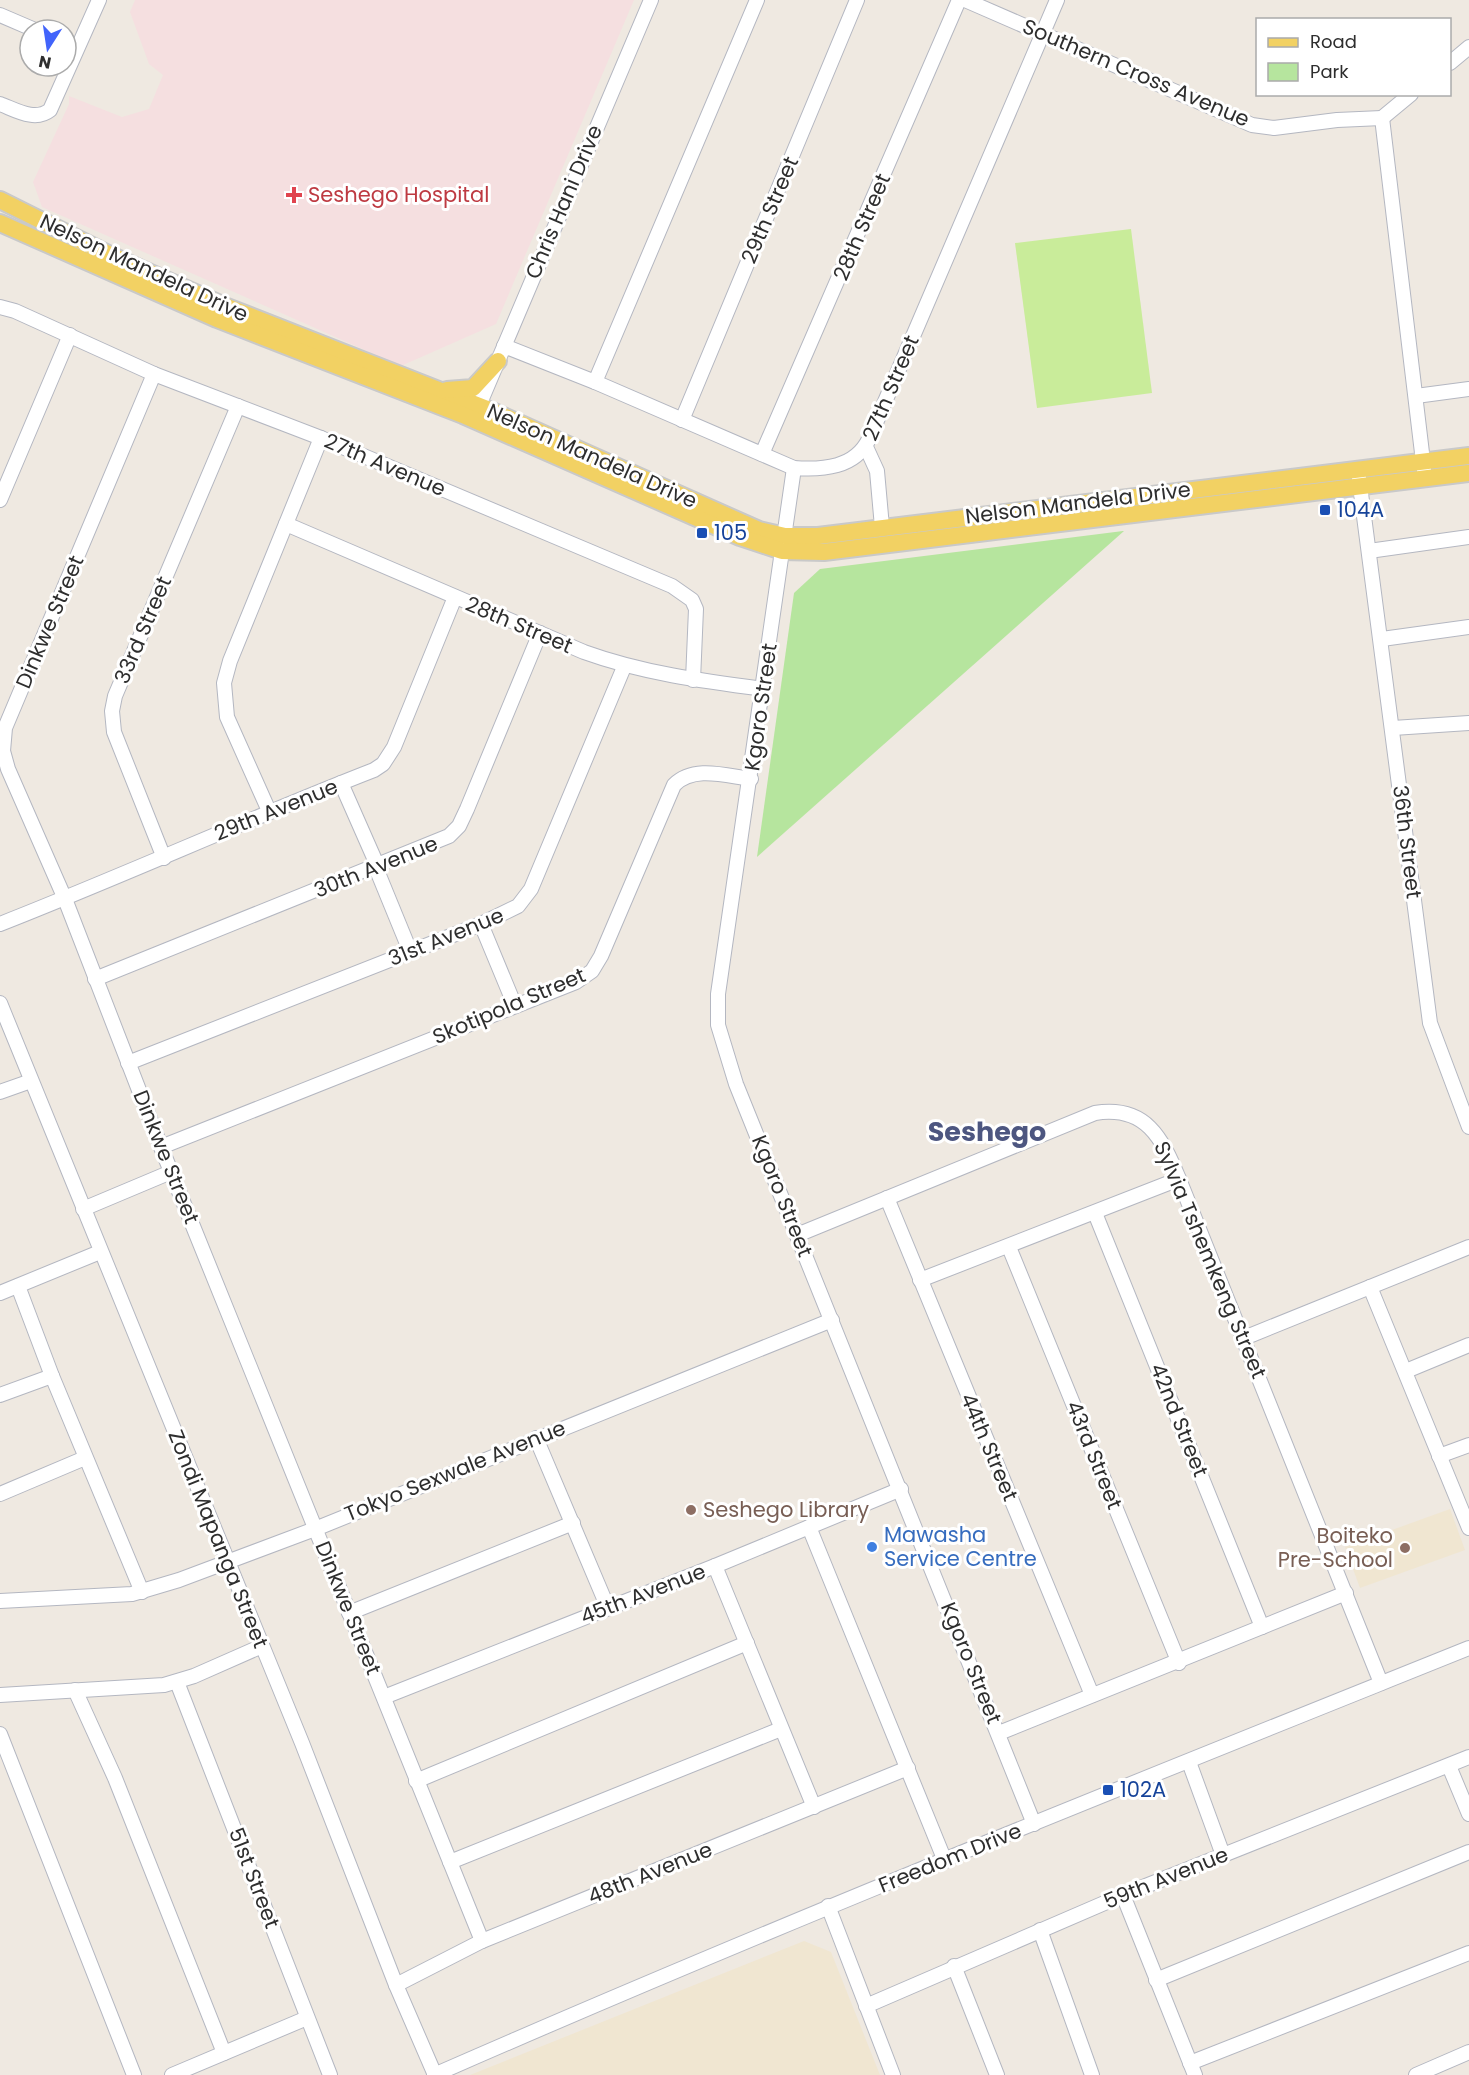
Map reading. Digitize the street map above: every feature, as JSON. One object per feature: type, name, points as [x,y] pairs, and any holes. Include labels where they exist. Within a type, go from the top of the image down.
[{"type":"main road","name":"Nelson Mandela Drive","points":[[0,200],[110,255],[222,305],[437,389],[476,413]]},
{"type":"main road","name":"Nelson Mandela Drive","points":[[0,223],[217,319],[476,413],[732,534],[824,552],[1469,473]]},
{"type":"main road","points":[[437,389],[473,388],[501,353]]},
{"type":"main road","name":"Nelson Mandela Drive","points":[[783,543],[882,527],[1469,456]]},
{"type":"street","points":[[78,37],[99,0]]},
{"type":"street","name":"Chris Hani Drive","points":[[476,413],[651,0]]},
{"type":"street","points":[[595,382],[757,0]]},
{"type":"street","name":"29th Street","points":[[682,420],[857,0]]},
{"type":"street","name":"28th Street","points":[[762,454],[959,0]]},
{"type":"street","name":"Southern Cross Avenue","points":[[965,0],[1262,128],[1382,118]]},
{"type":"street","name":"27th Street","points":[[501,353],[595,382],[794,468],[814,469],[842,465],[856,458],[866,447],[1057,0]]},
{"type":"street","points":[[0,15],[18,23]]},
{"type":"street","points":[[1451,61],[1469,47]]},
{"type":"street","points":[[0,104],[35,116],[44,115],[50,110],[62,78]]},
{"type":"street","points":[[1409,96],[1382,118],[1425,478]]},
{"type":"street","name":"27th Avenue","points":[[0,307],[15,311],[154,374],[321,438],[682,592],[692,600],[698,620],[693,680]]},
{"type":"street","points":[[0,500],[70,335]]},
{"type":"street","name":"Dinkwe Street","points":[[154,374],[5,728],[3,751],[8,769],[65,899],[171,1172],[482,1941]]},
{"type":"street","points":[[1416,396],[1469,389]]},
{"type":"street","name":"33rd Street","points":[[164,858],[114,732],[112,711],[115,696],[238,406]]},
{"type":"street","points":[[270,811],[227,717],[224,683],[230,661],[321,438]]},
{"type":"street","points":[[866,447],[877,471],[882,527]]},
{"type":"street","name":"Kgoro Street","points":[[794,468],[784,527],[751,779],[718,994],[718,1025],[736,1084],[1034,1824]]},
{"type":"street","name":"36th Street","points":[[1358,469],[1382,639],[1430,1023],[1469,1127]]},
{"type":"street","name":"28th Street","points":[[286,524],[624,667],[693,680],[764,689]]},
{"type":"street","points":[[1369,551],[1469,537]]},
{"type":"street","name":"29th Avenue","points":[[0,924],[374,770],[388,756],[455,597]]},
{"type":"street","points":[[1382,639],[1469,627]]},
{"type":"street","name":"30th Avenue","points":[[95,979],[437,843],[459,826],[540,633]]},
{"type":"street","name":"31st Avenue","points":[[128,1063],[481,924],[518,906],[531,890],[624,667]]},
{"type":"street","points":[[1393,728],[1469,723]]},
{"type":"street","name":"Skotipola Street","points":[[161,1147],[576,982],[595,968],[669,795],[679,780],[700,772],[751,779]]},
{"type":"street","points":[[342,783],[410,951]]},
{"type":"street","points":[[481,924],[515,1006]]},
{"type":"street","name":"Zondi Mapanga Street","points":[[0,1004],[434,2075]]},
{"type":"street","points":[[0,1092],[31,1081]]},
{"type":"street","name":"Sylvia Tshemkeng Street","points":[[797,1234],[1095,1113],[1107,1111],[1132,1116],[1158,1134],[1179,1179],[1244,1338],[1381,1683]]},
{"type":"street","points":[[82,1209],[171,1172]]},
{"type":"street","points":[[920,1280],[1179,1179]]},
{"type":"street","name":"44th Street","points":[[887,1198],[1092,1695]]},
{"type":"street","name":"42nd Street","points":[[1095,1213],[1262,1627]]},
{"type":"street","name":"43rd Street","points":[[1009,1247],[1179,1663]]},
{"type":"street","points":[[1244,1338],[1469,1247]]},
{"type":"street","points":[[0,1293],[100,1252]]},
{"type":"street","points":[[18,1286],[51,1376],[142,1592]]},
{"type":"street","points":[[1370,1287],[1469,1528]]},
{"type":"street","name":"Tokyo Sexwale Avenue","points":[[0,1601],[142,1592],[228,1564],[832,1320]]},
{"type":"street","points":[[1406,1371],[1469,1346]]},
{"type":"street","points":[[0,1395],[51,1376]]},
{"type":"street","points":[[536,1438],[608,1608]]},
{"type":"street","points":[[1439,1456],[1469,1444]]},
{"type":"street","points":[[0,1494],[85,1458]]},
{"type":"street","name":"45th Avenue","points":[[384,1697],[715,1566],[901,1489]]},
{"type":"street","points":[[349,1613],[573,1523]]},
{"type":"street","points":[[809,1527],[945,1861]]},
{"type":"street","points":[[715,1566],[814,1806]]},
{"type":"street","points":[[999,1733],[1179,1663],[1346,1593]]},
{"type":"street","points":[[416,1780],[747,1643]]},
{"type":"street","points":[[0,1695],[157,1686],[177,1682],[262,1646]]},
{"type":"street","name":"Freedom Drive","points":[[434,2075],[828,1906],[945,1861],[1469,1648]]},
{"type":"street","name":"51st Street","points":[[177,1682],[330,2075]]},
{"type":"street","points":[[75,1690],[115,1778],[224,2053]]},
{"type":"street","points":[[450,1862],[781,1730]]},
{"type":"street","points":[[0,1734],[134,2075]]},
{"type":"street","name":"59th Avenue","points":[[866,2006],[954,1966],[1124,1895],[1469,1757]]},
{"type":"street","points":[[1189,1762],[1223,1855]]},
{"type":"street","points":[[1449,1766],[1469,1814]]},
{"type":"street","name":"48th Avenue","points":[[396,1985],[482,1941],[908,1768]]},
{"type":"street","points":[[1156,1980],[1469,1852]]},
{"type":"street","points":[[1124,1895],[1192,2069],[1469,1953]]},
{"type":"street","points":[[828,1906],[893,2075]]},
{"type":"street","points":[[1040,1930],[1092,2075]]},
{"type":"street","points":[[954,1966],[997,2075]]},
{"type":"street","points":[[172,2075],[307,2018]]},
{"type":"street","points":[[1416,2075],[1469,2052]]},
{"type":"shaded area","name":"Seshego Hospital","points":[[135,0],[634,0],[496,324],[401,366],[42,207],[33,182],[69,104],[69,96],[122,117],[149,109],[163,75],[149,64],[130,12]]},
{"type":"shaded area","name":"Boiteko Pre-School","points":[[1450,1509],[1465,1550],[1360,1588],[1345,1547]]},
{"type":"shaded area","points":[[804,1941],[831,1952],[880,2075],[470,2075]]},
{"type":"green space","points":[[1131,229],[1152,393],[1037,408],[1015,243]]},
{"type":"green space","points":[[1124,531],[757,857],[794,593],[820,569]]},
{"type":"place","name":"Seshego Hospital","points":[[294,195]]},
{"type":"place","name":"104A","points":[[1325,510]]},
{"type":"place","name":"105","points":[[702,533]]},
{"type":"place","name":"Seshego Library","points":[[691,1510]]},
{"type":"place","name":"Mawasha Service Centre","points":[[872,1547]]},
{"type":"place","name":"Boiteko Pre-School","points":[[1405,1548]]},
{"type":"place","name":"102A","points":[[1108,1790]]},
{"type":"district","name":"Seshego","points":[[987,1132]]}]
